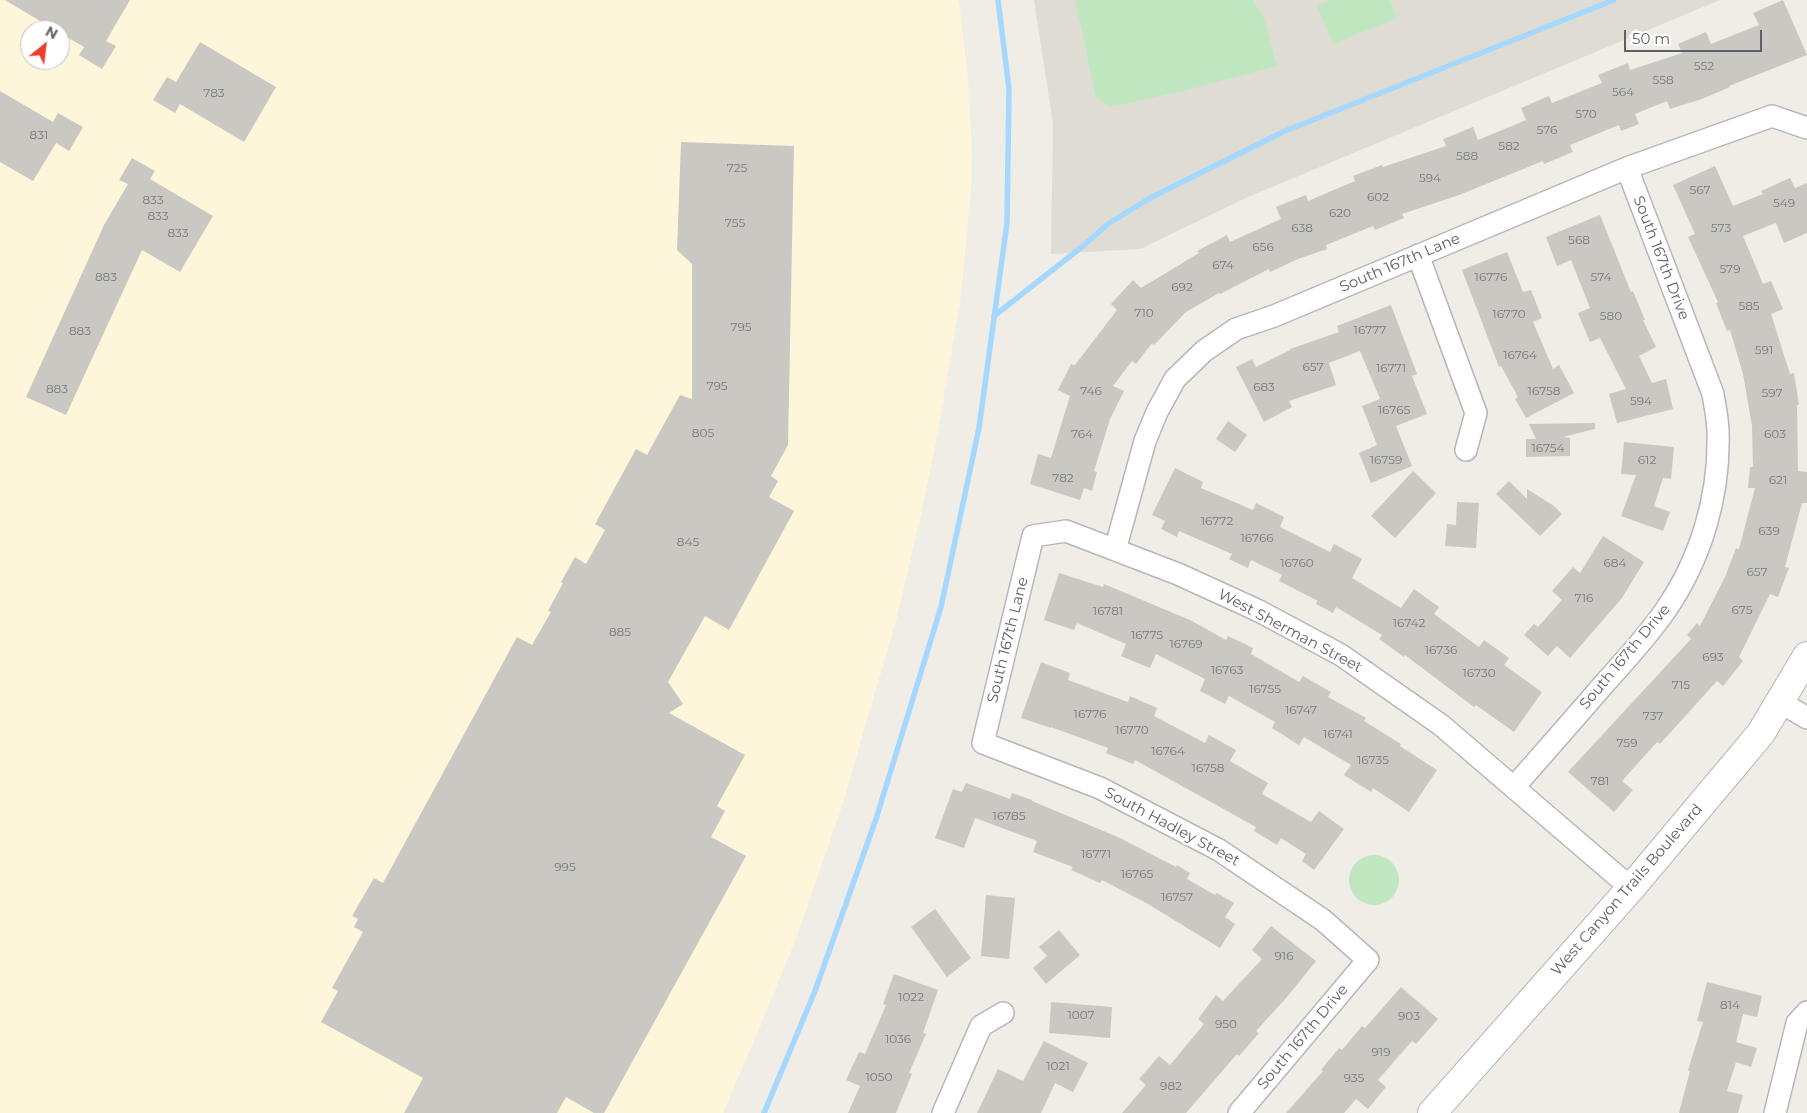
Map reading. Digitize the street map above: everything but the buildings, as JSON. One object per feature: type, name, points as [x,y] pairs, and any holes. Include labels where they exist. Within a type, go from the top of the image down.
[{"type":"street","name":"South 167th Lane","points":[[1115,550],[1145,442],[1157,412],[1175,379],[1204,351],[1236,329],[1274,316],[1627,168],[1772,116],[1807,128]]},
{"type":"street","name":"South 167th Drive","points":[[1514,787],[1642,641],[1665,612],[1684,581],[1695,558],[1709,516],[1716,481],[1718,431],[1714,394],[1627,168]]},
{"type":"street","points":[[1418,256],[1476,413],[1466,450]]},
{"type":"street","name":"West Sherman Street","points":[[1033,536],[1066,531],[1178,574],[1259,611],[1342,655],[1441,725],[1631,888]]},
{"type":"street","name":"South 167th Lane","points":[[983,743],[1033,536]]},
{"type":"street","name":"West Canyon Trails Boulevard","points":[[1432,1113],[1631,888],[1741,757],[1760,733],[1807,656]]},
{"type":"street","points":[[1780,702],[1807,718]]},
{"type":"street","name":"South Hadley Street","points":[[983,743],[1100,788],[1219,850],[1322,920],[1368,960]]},
{"type":"street","name":"South 167th Drive","points":[[1238,1113],[1368,960]]},
{"type":"street","points":[[1775,1113],[1797,1023],[1807,1012]]},
{"type":"street","points":[[943,1113],[981,1026],[1003,1013]]},
{"type":"shaded area","points":[[0,0],[959,0],[968,79],[972,153],[971,189],[961,295],[938,432],[922,510],[897,617],[843,803],[797,936],[723,1113],[0,1113]]},
{"type":"shaded area","points":[[1034,0],[1720,0],[1248,197],[1140,249],[1051,254],[1053,124]]},
{"type":"green space","points":[[1075,0],[1253,0],[1264,18],[1277,66],[1187,90],[1111,107],[1096,97]]},
{"type":"green space","points":[[1331,0],[1390,0],[1397,18],[1333,44],[1317,6]]},
{"type":"green space","points":[[1374,855],[1384,857],[1392,862],[1397,870],[1399,880],[1397,890],[1392,898],[1384,903],[1374,905],[1364,903],[1356,898],[1351,890],[1349,880],[1351,870],[1356,862],[1364,857]]},
{"type":"waterway","points":[[764,1113],[815,991],[876,819],[941,607],[979,428],[1007,223],[1009,89],[998,0]]},
{"type":"waterway","points":[[994,316],[1083,246],[1109,223],[1152,197],[1285,131],[1614,0]]}]
